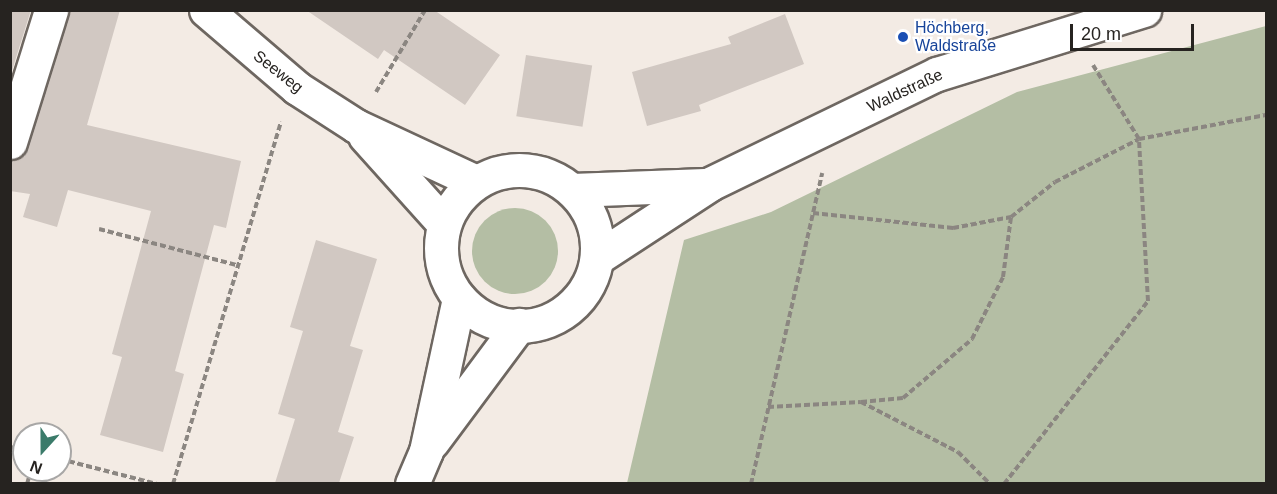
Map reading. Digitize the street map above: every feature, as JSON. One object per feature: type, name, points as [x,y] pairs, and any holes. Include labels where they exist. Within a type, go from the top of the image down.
[{"type":"street","points":[[10,142],[51,10]]},
{"type":"street","name":"Seeweg","points":[[206,10],[297,88],[356,126],[476,182]]},
{"type":"street","name":"Waldstraße","points":[[597,258],[710,184],[937,74],[1068,21],[1144,10]]},
{"type":"street","name":"Seeweg","points":[[356,126],[444,224]]},
{"type":"street","points":[[527,170],[572,190],[590,217],[597,258],[576,302],[555,317],[519,325],[480,316],[459,299],[445,276],[440,250],[444,224],[456,200],[476,182],[500,171],[527,170]]},
{"type":"street","name":"Waldstraße","points":[[572,190],[710,184]]},
{"type":"street","points":[[412,483],[426,451],[459,299]]},
{"type":"street","points":[[426,451],[519,325]]},
{"type":"path","points":[[356,126],[425,10]]},
{"type":"path","points":[[1004,483],[1148,301],[1139,139],[1068,21]]},
{"type":"path","points":[[813,213],[953,228],[1011,217],[1056,182],[1139,139],[1266,115]]},
{"type":"path","points":[[751,483],[832,125]]},
{"type":"path","points":[[173,483],[270,145]]},
{"type":"path","points":[[768,407],[903,398],[972,339],[1003,277],[1011,217]]},
{"type":"path","points":[[99,229],[236,265]]},
{"type":"path","points":[[861,402],[958,452],[990,483]]},
{"type":"path","points":[[72,462],[156,483]]},
{"type":"green space","points":[[1266,26],[1266,483],[627,483],[684,240],[771,212],[1017,92]]},
{"type":"green space","points":[[515,208],[539,215],[551,227],[558,251],[551,275],[539,287],[515,294],[491,287],[479,275],[472,251],[479,227],[491,215]]},
{"type":"building","points":[[10,10],[31,10],[10,77]]},
{"type":"building","points":[[69,10],[120,10],[87,125],[241,161],[226,228],[214,225],[175,371],[184,374],[163,452],[100,435],[122,357],[112,354],[151,211],[68,190],[57,227],[23,217],[30,194],[10,191],[10,160],[28,148]]},
{"type":"building","points":[[306,10],[434,10],[500,55],[465,105],[384,50],[378,59]]},
{"type":"building","points":[[785,14],[804,64],[699,105],[701,111],[647,126],[632,72],[731,44],[728,37]]},
{"type":"building","points":[[526,55],[592,65],[582,127],[516,116]]},
{"type":"building","points":[[316,240],[377,259],[350,346],[363,350],[338,432],[354,437],[339,483],[275,483],[295,419],[278,414],[303,331],[290,327]]},
{"type":"place","name":"Höchberg, Waldstraße","points":[[903,37]]}]
